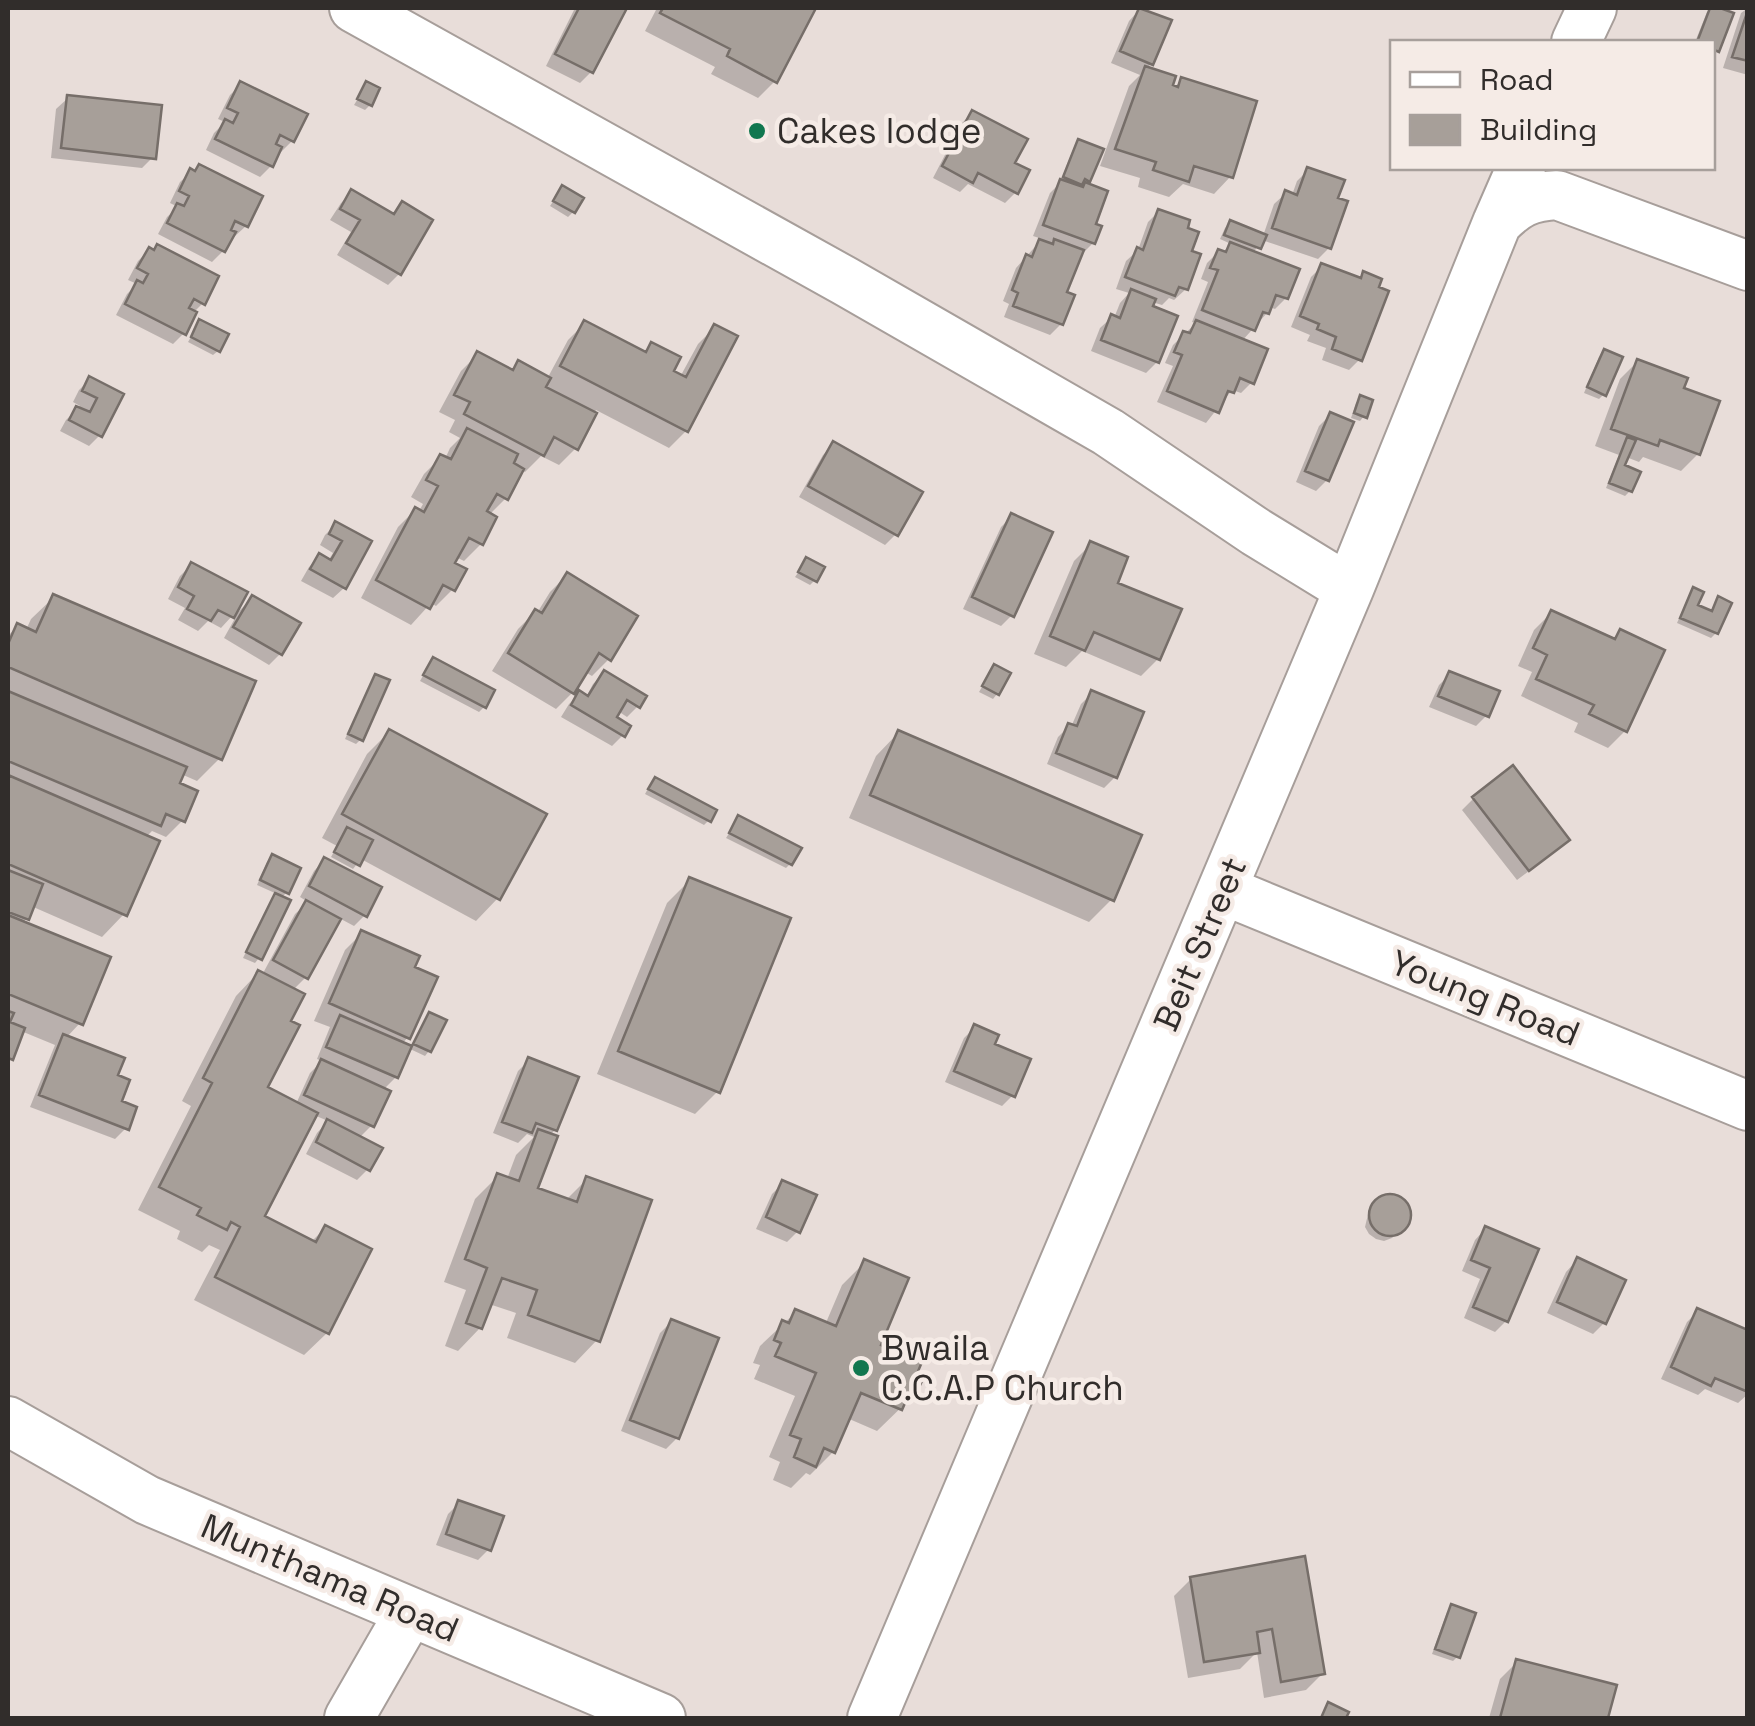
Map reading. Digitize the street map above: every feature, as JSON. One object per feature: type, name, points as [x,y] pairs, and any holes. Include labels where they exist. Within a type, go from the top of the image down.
[{"type":"street","points":[[354,8],[1091,422],[1349,589]]},
{"type":"street","points":[[1577,40],[1592,8]]},
{"type":"street","name":"Beit Street","points":[[872,1718],[1223,890],[1520,170]]},
{"type":"street","points":[[1496,223],[1525,201],[1557,195],[1748,266]]},
{"type":"street","name":"Young Road","points":[[1223,890],[1748,1106]]},
{"type":"street","name":"Munthama Road","points":[[8,1421],[148,1500],[661,1718]]},
{"type":"street","points":[[349,1718],[410,1612]]},
{"type":"building","points":[[579,8],[627,8],[593,73],[555,54]]},
{"type":"building","points":[[663,8],[816,8],[777,83],[727,56],[730,49],[660,13]]},
{"type":"building","points":[[1139,8],[1172,20],[1153,65],[1120,51]]},
{"type":"building","points":[[1710,8],[1734,13],[1719,52],[1715,50],[1715,40],[1698,40]]},
{"type":"building","points":[[1748,10],[1748,61],[1732,57]]},
{"type":"building","points":[[1145,66],[1176,76],[1173,85],[1178,87],[1181,77],[1257,101],[1233,178],[1194,166],[1189,182],[1153,170],[1156,162],[1115,149]]},
{"type":"building","points":[[240,81],[308,114],[294,142],[280,135],[276,144],[282,147],[273,167],[215,139],[225,119],[233,123],[238,113],[227,108]]},
{"type":"building","points":[[366,81],[380,88],[372,106],[357,99]]},
{"type":"building","points":[[67,95],[162,105],[156,159],[61,148]]},
{"type":"building","points":[[972,110],[1028,139],[1015,163],[1030,170],[1018,194],[978,173],[973,183],[942,166]]},
{"type":"building","points":[[1078,139],[1104,149],[1090,182],[1085,179],[1082,185],[1063,177]]},
{"type":"building","points":[[199,164],[263,196],[248,227],[235,221],[231,230],[236,232],[225,252],[167,223],[177,203],[184,206],[189,196],[179,191],[190,168],[195,171]]},
{"type":"building","points":[[1307,167],[1345,180],[1338,198],[1348,201],[1331,249],[1272,228],[1285,190],[1297,195]]},
{"type":"building","points":[[1060,179],[1083,187],[1085,182],[1108,191],[1096,224],[1102,226],[1095,244],[1043,225]]},
{"type":"building","points":[[562,185],[584,198],[575,213],[553,201]]},
{"type":"building","points":[[351,189],[394,214],[402,201],[433,220],[401,275],[346,243],[360,220],[340,209]]},
{"type":"building","points":[[1158,209],[1190,220],[1188,228],[1199,232],[1192,251],[1201,254],[1188,290],[1179,287],[1175,296],[1125,277],[1137,247],[1143,250]]},
{"type":"building","points":[[1230,220],[1267,235],[1261,249],[1224,235]]},
{"type":"building","points":[[1039,239],[1053,244],[1054,239],[1084,250],[1067,292],[1075,295],[1063,325],[1013,306],[1018,293],[1012,290],[1026,254],[1032,257]]},
{"type":"building","points":[[1230,242],[1300,269],[1288,299],[1276,295],[1269,314],[1263,312],[1255,331],[1202,310],[1218,270],[1210,268],[1218,249],[1226,252]]},
{"type":"building","points":[[157,244],[219,276],[205,305],[194,299],[189,308],[197,312],[186,335],[125,304],[137,280],[143,283],[148,274],[137,268],[149,247],[154,250]]},
{"type":"building","points":[[1321,263],[1361,278],[1363,271],[1382,279],[1379,287],[1389,291],[1362,361],[1332,349],[1336,337],[1300,316]]},
{"type":"building","points":[[1131,289],[1156,299],[1153,306],[1178,316],[1159,363],[1101,340],[1111,314],[1120,318]]},
{"type":"building","points":[[199,319],[229,334],[220,352],[191,337]]},
{"type":"building","points":[[584,320],[646,352],[651,342],[681,357],[674,371],[686,377],[714,324],[738,336],[688,432],[560,366]]},
{"type":"building","points":[[1196,320],[1268,349],[1254,384],[1240,378],[1234,393],[1228,391],[1219,413],[1167,391],[1182,355],[1174,352],[1183,331],[1190,333]]},
{"type":"building","points":[[1604,349],[1623,357],[1606,396],[1587,387]]},
{"type":"building","points":[[477,351],[513,370],[518,360],[551,378],[546,387],[597,413],[578,450],[554,437],[544,456],[464,414],[470,402],[454,395]]},
{"type":"building","points":[[1637,359],[1688,378],[1684,388],[1720,401],[1700,455],[1660,440],[1658,446],[1611,429]]},
{"type":"building","points":[[89,376],[124,394],[102,437],[69,420],[76,406],[90,412],[97,398],[82,391]]},
{"type":"building","points":[[1360,395],[1373,400],[1367,418],[1354,413]]},
{"type":"building","points":[[1330,412],[1354,422],[1329,481],[1305,471]]},
{"type":"building","points":[[467,428],[518,454],[514,463],[524,469],[508,500],[497,494],[487,511],[497,517],[483,545],[469,538],[455,563],[467,569],[455,591],[443,585],[430,609],[376,580],[415,507],[424,512],[438,486],[426,480],[440,454],[451,459]]},
{"type":"building","points":[[1627,437],[1636,440],[1625,465],[1641,472],[1632,492],[1609,483]]},
{"type":"building","points":[[833,441],[923,492],[898,536],[808,486]]},
{"type":"building","points":[[1011,513],[1053,532],[1014,617],[972,597]]},
{"type":"building","points":[[335,521],[372,541],[346,589],[310,569],[319,553],[331,560],[342,541],[329,534]]},
{"type":"building","points":[[1090,541],[1128,557],[1118,583],[1182,609],[1160,660],[1094,632],[1085,651],[1050,636]]},
{"type":"building","points":[[806,557],[825,567],[817,582],[798,572]]},
{"type":"building","points":[[191,562],[248,592],[234,618],[218,610],[211,621],[187,609],[194,596],[178,587]]},
{"type":"building","points":[[567,572],[638,616],[611,661],[599,653],[574,694],[508,653],[535,609],[542,613]]},
{"type":"building","points":[[1693,587],[1704,592],[1698,605],[1712,611],[1718,596],[1732,603],[1718,634],[1680,618]]},
{"type":"building","points":[[53,594],[256,681],[222,760],[8,667],[8,644],[17,623],[36,632]]},
{"type":"building","points":[[252,595],[301,623],[282,655],[233,627]]},
{"type":"building","points":[[1551,610],[1615,639],[1620,629],[1665,650],[1627,732],[1589,714],[1594,705],[1536,679],[1547,655],[1533,648]]},
{"type":"building","points":[[433,657],[495,690],[486,708],[423,675]]},
{"type":"building","points":[[994,664],[1011,673],[999,695],[982,686]]},
{"type":"building","points":[[604,670],[647,696],[640,708],[627,700],[617,717],[631,726],[625,737],[571,705],[579,690],[588,696]]},
{"type":"building","points":[[1449,671],[1500,691],[1489,717],[1438,696]]},
{"type":"building","points":[[375,674],[390,680],[363,741],[348,734]]},
{"type":"building","points":[[1091,690],[1144,712],[1117,778],[1056,753],[1068,723],[1077,726]]},
{"type":"building","points":[[8,691],[187,767],[180,783],[198,791],[185,822],[166,814],[161,826],[8,761]]},
{"type":"building","points":[[389,729],[547,814],[500,900],[342,814]]},
{"type":"building","points":[[898,730],[1142,835],[1114,901],[870,795]]},
{"type":"building","points":[[1513,765],[1570,840],[1529,871],[1472,797]]},
{"type":"building","points":[[8,775],[160,841],[127,916],[8,864]]},
{"type":"building","points":[[655,777],[717,810],[711,822],[648,789]]},
{"type":"building","points":[[738,815],[802,848],[792,865],[729,833]]},
{"type":"building","points":[[347,827],[373,840],[360,866],[334,852]]},
{"type":"building","points":[[272,854],[301,868],[289,894],[260,880]]},
{"type":"building","points":[[324,857],[382,887],[367,917],[309,886]]},
{"type":"building","points":[[8,870],[43,884],[29,920],[8,912]]},
{"type":"building","points":[[689,877],[791,918],[720,1093],[618,1051]]},
{"type":"building","points":[[275,893],[291,900],[262,960],[246,952]]},
{"type":"building","points":[[306,900],[341,919],[308,979],[273,960]]},
{"type":"building","points":[[8,915],[111,957],[83,1025],[8,994]]},
{"type":"building","points":[[361,930],[420,956],[415,967],[438,977],[410,1039],[329,1003]]},
{"type":"building","points":[[258,970],[305,994],[291,1021],[300,1025],[268,1087],[318,1113],[265,1216],[316,1242],[325,1225],[372,1249],[329,1334],[215,1277],[240,1227],[231,1222],[227,1230],[197,1215],[201,1208],[159,1187],[212,1083],[203,1078]]},
{"type":"building","points":[[8,1011],[14,1013],[10,1022],[25,1028],[13,1060],[8,1058]]},
{"type":"building","points":[[429,1012],[447,1020],[431,1052],[413,1044]]},
{"type":"building","points":[[340,1015],[412,1046],[398,1078],[326,1047]]},
{"type":"building","points":[[974,1024],[999,1035],[995,1044],[1031,1059],[1015,1097],[954,1071]]},
{"type":"building","points":[[63,1034],[125,1058],[118,1075],[130,1080],[122,1101],[137,1107],[129,1130],[39,1095]]},
{"type":"building","points":[[528,1057],[579,1077],[557,1131],[536,1123],[532,1133],[502,1122]]},
{"type":"building","points":[[321,1059],[391,1091],[374,1127],[304,1095]]},
{"type":"building","points":[[327,1119],[383,1148],[370,1171],[316,1142]]},
{"type":"building","points":[[538,1129],[558,1136],[538,1188],[577,1202],[586,1176],[652,1200],[600,1342],[528,1315],[537,1290],[502,1278],[482,1329],[466,1323],[487,1268],[465,1259],[497,1173],[519,1181]]},
{"type":"building","points":[[782,1180],[817,1195],[800,1233],[766,1217]]},
{"type":"building","points":[[1390,1194],[1405,1200],[1411,1215],[1405,1230],[1390,1236],[1375,1230],[1369,1215],[1375,1200]]},
{"type":"building","points":[[1485,1226],[1539,1249],[1508,1322],[1473,1307],[1490,1268],[1471,1260]]},
{"type":"building","points":[[1577,1257],[1626,1280],[1606,1324],[1557,1302]]},
{"type":"building","name":"Bwaila C.C.A.P Church","points":[[864,1259],[909,1278],[881,1345],[922,1362],[916,1376],[923,1379],[914,1398],[908,1396],[902,1410],[861,1393],[835,1453],[824,1448],[816,1467],[794,1457],[801,1439],[790,1435],[816,1373],[775,1356],[781,1343],[774,1340],[782,1320],[789,1323],[795,1309],[836,1326]]},
{"type":"building","points":[[1697,1308],[1748,1330],[1748,1392],[1715,1378],[1711,1386],[1671,1367]]},
{"type":"building","points":[[671,1319],[719,1338],[679,1439],[630,1420]]},
{"type":"building","points":[[458,1500],[504,1516],[491,1551],[446,1534]]},
{"type":"building","points":[[1305,1556],[1325,1674],[1281,1682],[1272,1629],[1257,1632],[1260,1653],[1204,1662],[1190,1577]]},
{"type":"building","points":[[1451,1604],[1476,1613],[1460,1658],[1435,1649]]},
{"type":"building","points":[[1516,1659],[1617,1685],[1608,1718],[1500,1718]]},
{"type":"building","points":[[1328,1702],[1349,1712],[1346,1718],[1321,1718]]},
{"type":"place","name":"Cakes lodge","points":[[757,131]]},
{"type":"place","name":"Bwaila C.C.A.P Church","points":[[861,1368]]}]
